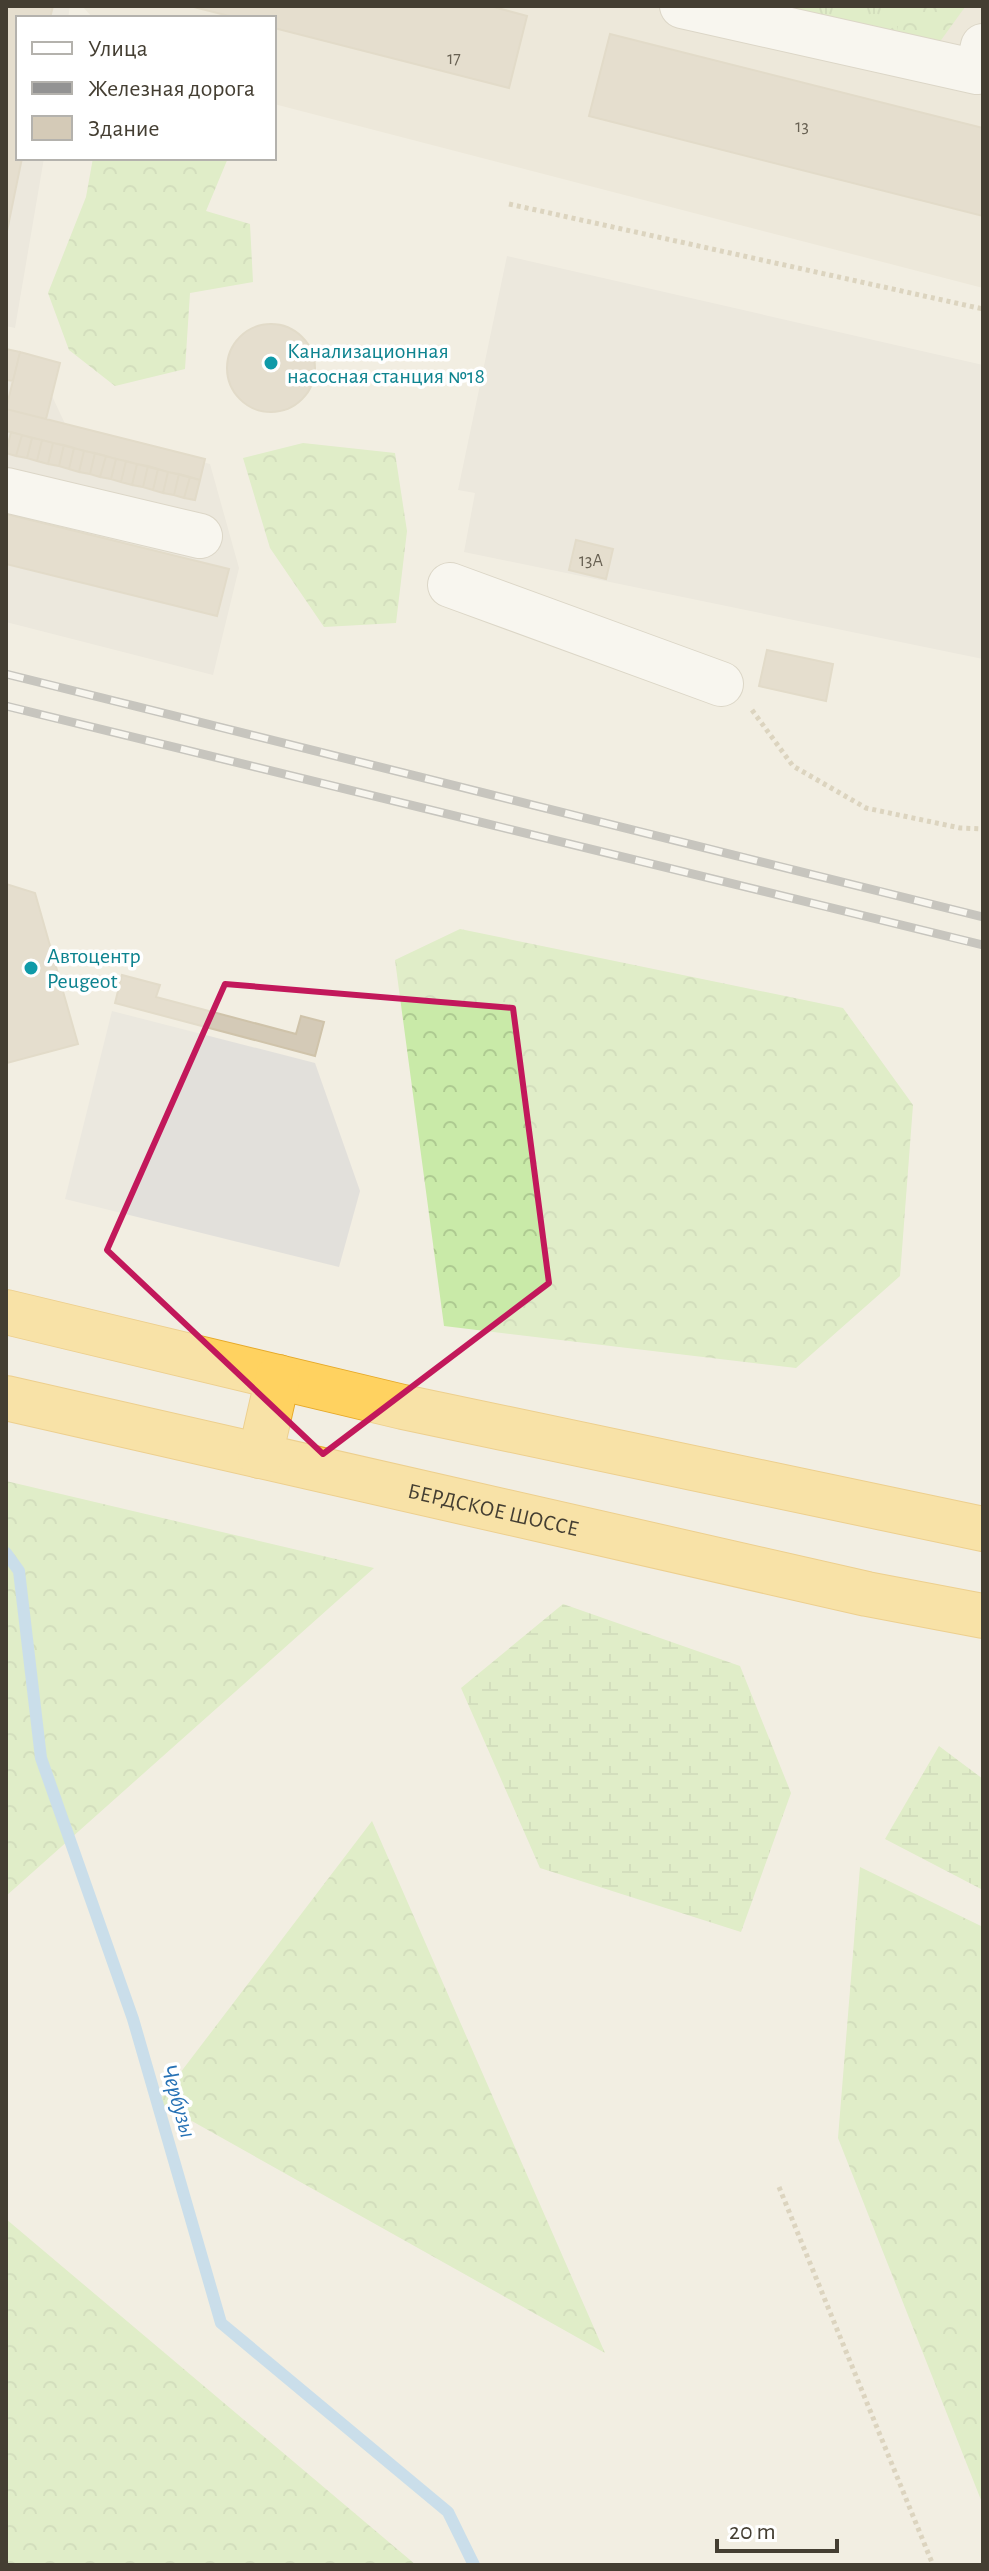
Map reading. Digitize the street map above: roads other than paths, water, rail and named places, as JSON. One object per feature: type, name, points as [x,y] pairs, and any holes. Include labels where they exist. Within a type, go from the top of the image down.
[{"type":"highway","points":[[6,1312],[278,1377],[983,1529]]},
{"type":"highway","points":[[260,1456],[278,1377]]},
{"type":"highway","name":"БЕРДСКОЕ ШОССЕ","points":[[6,1398],[852,1590],[983,1616]]},
{"type":"lane","points":[[682,6],[977,72],[983,46]]},
{"type":"lane","points":[[6,490],[200,536]]},
{"type":"lane","points":[[450,585],[721,684]]},
{"type":"waterway","name":"Чербузы","points":[[6,1553],[19,1571],[41,1758],[133,2019],[221,2323],[448,2512],[474,2565]]},
{"type":"railway","points":[[6,674],[983,917]]},
{"type":"railway","points":[[6,706],[983,945]]},
{"type":"place","name":"Канализационная насосная станция №18","points":[[271,363]]},
{"type":"place","name":"Автоцентр Peugeot","points":[[31,968]]}]
